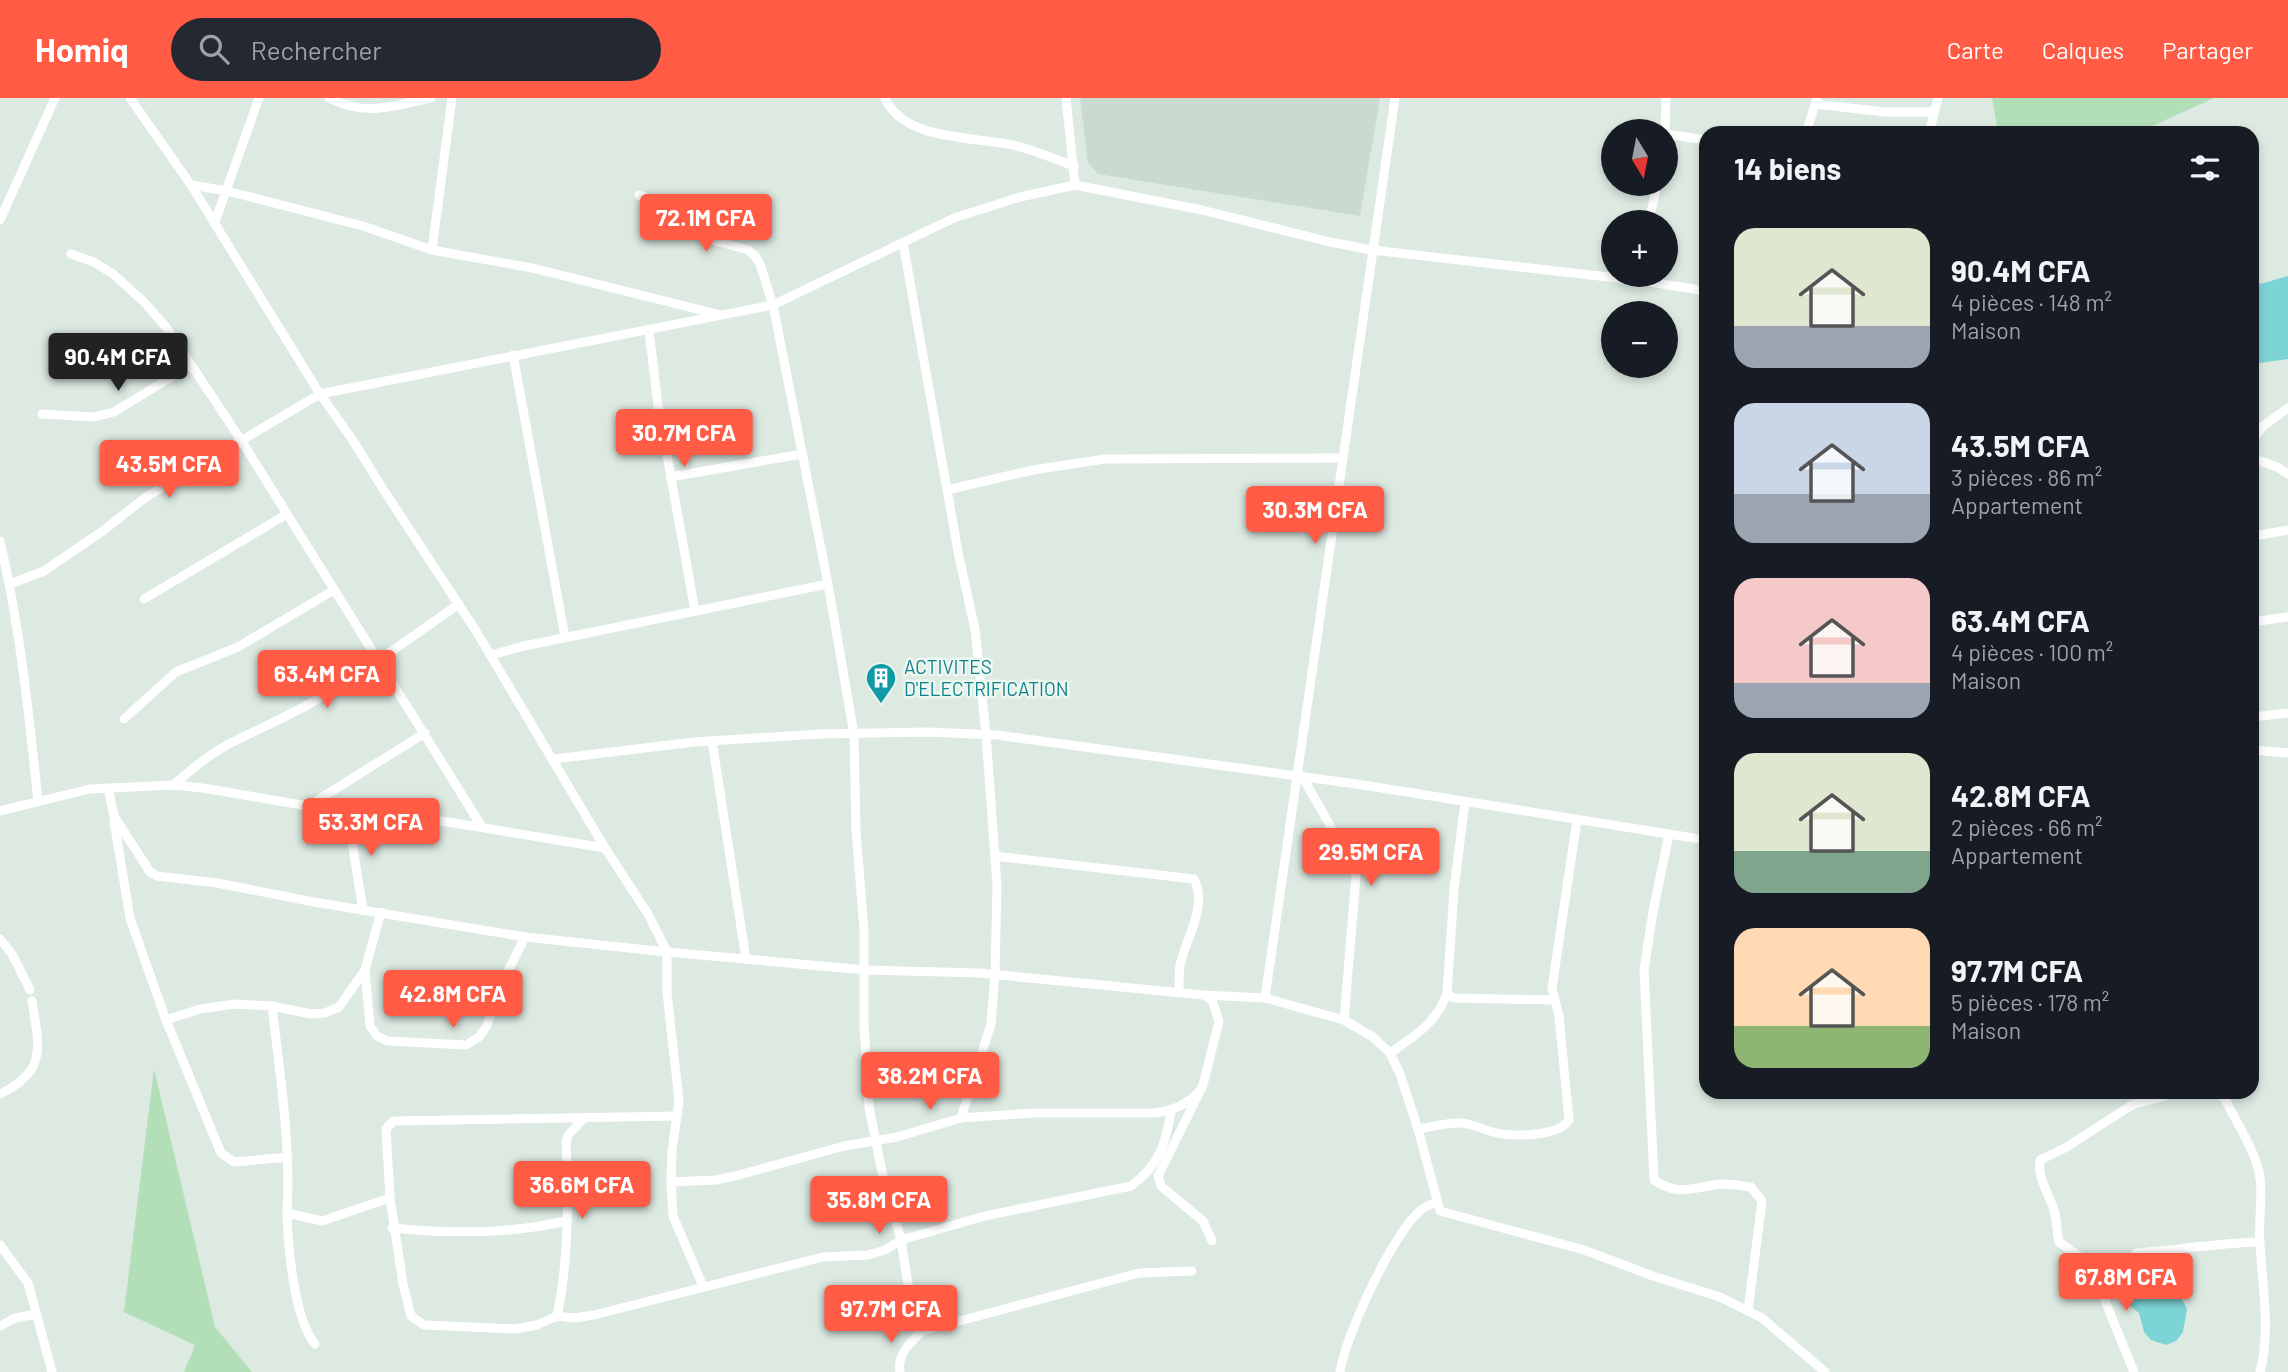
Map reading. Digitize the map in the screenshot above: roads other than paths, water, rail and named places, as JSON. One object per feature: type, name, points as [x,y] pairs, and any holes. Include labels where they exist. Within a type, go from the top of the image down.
[{"type":"street","points":[[0,220],[55,98]]},
{"type":"street","points":[[130,98],[191,185],[320,394],[459,604],[605,848],[648,914],[667,952],[667,993],[679,1101],[671,1182],[676,1227],[703,1286]]},
{"type":"street","points":[[215,222],[259,98]]},
{"type":"street","points":[[329,98],[356,109],[372,110],[431,98]]},
{"type":"street","points":[[432,250],[452,98]]},
{"type":"street","points":[[885,98],[888,107],[899,118],[921,130],[1016,146],[1074,166]]},
{"type":"street","points":[[1066,98],[1075,185]]},
{"type":"street","points":[[1265,998],[1300,776],[1342,458],[1395,98]]},
{"type":"street","points":[[1666,98],[1666,119]]},
{"type":"street","points":[[1930,126],[1938,98]]},
{"type":"street","points":[[1808,126],[1816,101],[1885,111],[1933,112]]},
{"type":"street","points":[[1678,134],[1699,139]]},
{"type":"street","points":[[191,185],[227,191],[363,226],[432,250],[532,268],[723,316]]},
{"type":"street","points":[[10,584],[44,572],[146,497],[320,394],[773,305],[954,218],[1020,197],[1075,185],[1202,210],[1372,250],[1601,274]]},
{"type":"street","points":[[639,195],[676,209],[698,233],[712,240],[748,250],[760,264],[773,305],[828,584],[854,734],[856,831],[864,930],[864,1025],[868,1094],[876,1140],[901,1240],[908,1284],[922,1331]]},
{"type":"street","points":[[903,243],[975,629],[997,886],[996,974],[991,1024],[961,1118]]},
{"type":"street","points":[[71,254],[94,262],[113,274],[144,302],[166,327],[241,440],[482,827]]},
{"type":"street","points":[[1678,285],[1699,290]]},
{"type":"street","points":[[649,331],[658,404],[695,611]]},
{"type":"street","points":[[513,355],[565,637]]},
{"type":"street","points":[[42,414],[94,417],[114,412],[191,365]]},
{"type":"street","points":[[2259,432],[2288,408]]},
{"type":"street","points":[[670,477],[802,454]]},
{"type":"street","points":[[947,490],[1033,470],[1105,459],[1342,458]]},
{"type":"street","points":[[2259,461],[2288,474]]},
{"type":"street","points":[[144,599],[287,513]]},
{"type":"street","points":[[2259,535],[2288,530]]},
{"type":"street","points":[[0,541],[10,584],[29,710],[37,801]]},
{"type":"street","points":[[491,655],[565,637],[828,584]]},
{"type":"street","points":[[124,719],[176,672],[238,647],[334,590]]},
{"type":"street","points":[[173,785],[229,744],[271,725],[378,661],[459,604]]},
{"type":"street","points":[[2259,621],[2288,617]]},
{"type":"street","points":[[2259,716],[2288,713]]},
{"type":"street","points":[[308,806],[425,733]]},
{"type":"street","points":[[554,759],[712,741],[854,734],[986,734],[1300,776],[1699,839]]},
{"type":"street","points":[[712,741],[746,959]]},
{"type":"street","points":[[2259,751],[2288,753]]},
{"type":"street","points":[[1300,776],[1352,864],[1356,876],[1344,1020]]},
{"type":"street","points":[[0,811],[90,789],[173,785],[308,806],[482,827],[605,848]]},
{"type":"street","points":[[108,788],[130,918],[166,1020],[221,1153],[234,1162],[288,1157]]},
{"type":"street","points":[[1390,1053],[1426,1029],[1442,1008],[1447,995],[1454,890],[1465,802]]},
{"type":"street","points":[[348,811],[363,909]]},
{"type":"street","points":[[114,816],[150,872],[157,877],[216,883],[525,937],[865,970],[996,974],[1203,995],[1265,998],[1344,1020],[1373,1037],[1390,1053],[1400,1074],[1418,1129],[1440,1211],[1584,1250],[1720,1297],[1762,1318],[1825,1372]]},
{"type":"street","points":[[1418,1129],[1458,1123],[1518,1135],[1556,1131],[1564,1127],[1569,1120],[1559,1016],[1552,988],[1577,820]]},
{"type":"street","points":[[1669,834],[1644,970],[1654,1180],[1666,1188],[1688,1191],[1723,1184],[1751,1187],[1762,1201],[1748,1311]]},
{"type":"street","points":[[995,856],[1194,879],[1197,885],[1197,912],[1180,965],[1179,992]]},
{"type":"street","points":[[166,1020],[200,1009],[236,1004],[272,1006],[311,1014],[325,1013],[339,1007],[365,970],[381,912]]},
{"type":"street","points":[[365,970],[370,1026],[377,1036],[387,1041],[466,1045],[479,1037],[486,1027],[525,937]]},
{"type":"street","points":[[0,939],[12,954],[30,990]]},
{"type":"street","points":[[1203,995],[1212,1000],[1219,1021],[1200,1091],[1158,1176],[1161,1186],[1203,1221],[1212,1241]]},
{"type":"street","points":[[1447,995],[1454,998],[1555,1000]]},
{"type":"street","points":[[0,1094],[12,1088],[35,1066],[39,1044],[32,1001]]},
{"type":"street","points":[[272,1006],[288,1157],[289,1253],[299,1311],[308,1336],[315,1344]]},
{"type":"street","points":[[671,1182],[716,1180],[844,1146],[897,1137],[961,1118],[1032,1113],[1171,1111],[1187,1104],[1200,1091]]},
{"type":"street","points":[[2134,1372],[2090,1264],[2059,1242],[2056,1216],[2045,1192],[2039,1165],[2040,1160],[2065,1148],[2133,1105],[2154,1099]]},
{"type":"street","points":[[2225,1099],[2261,1178],[2259,1242],[2264,1309],[2264,1359],[2260,1372]]},
{"type":"street","points":[[677,1116],[393,1121],[386,1129],[392,1228],[408,1311],[424,1325],[516,1329],[537,1325],[557,1316],[574,1318],[594,1315],[823,1257],[868,1255],[885,1250],[901,1240],[985,1216],[1131,1186],[1147,1174],[1166,1140],[1171,1111]]},
{"type":"street","points":[[557,1316],[564,1286],[567,1221],[566,1141],[584,1116]]},
{"type":"street","points":[[287,1213],[322,1221],[390,1198]]},
{"type":"street","points":[[1340,1372],[1343,1352],[1391,1247],[1423,1208],[1437,1202]]},
{"type":"street","points":[[392,1228],[463,1233],[537,1227],[567,1221]]},
{"type":"street","points":[[2136,1253],[2259,1242]]},
{"type":"street","points":[[0,1245],[28,1283],[52,1372]]},
{"type":"street","points":[[900,1372],[899,1363],[906,1347],[922,1331],[1139,1273],[1192,1271]]},
{"type":"street","points":[[0,1326],[15,1318],[36,1314]]},
{"type":"water","points":[[2288,276],[2288,359],[2259,363],[2260,284]]},
{"type":"water","points":[[2153,1268],[2172,1280],[2187,1309],[2183,1332],[2176,1341],[2166,1345],[2151,1340],[2144,1332],[2139,1313],[2120,1298],[2133,1279]]},
{"type":"place","name":"ACTIVITES D'ELECTRIFICATION","points":[[881,705]]}]
